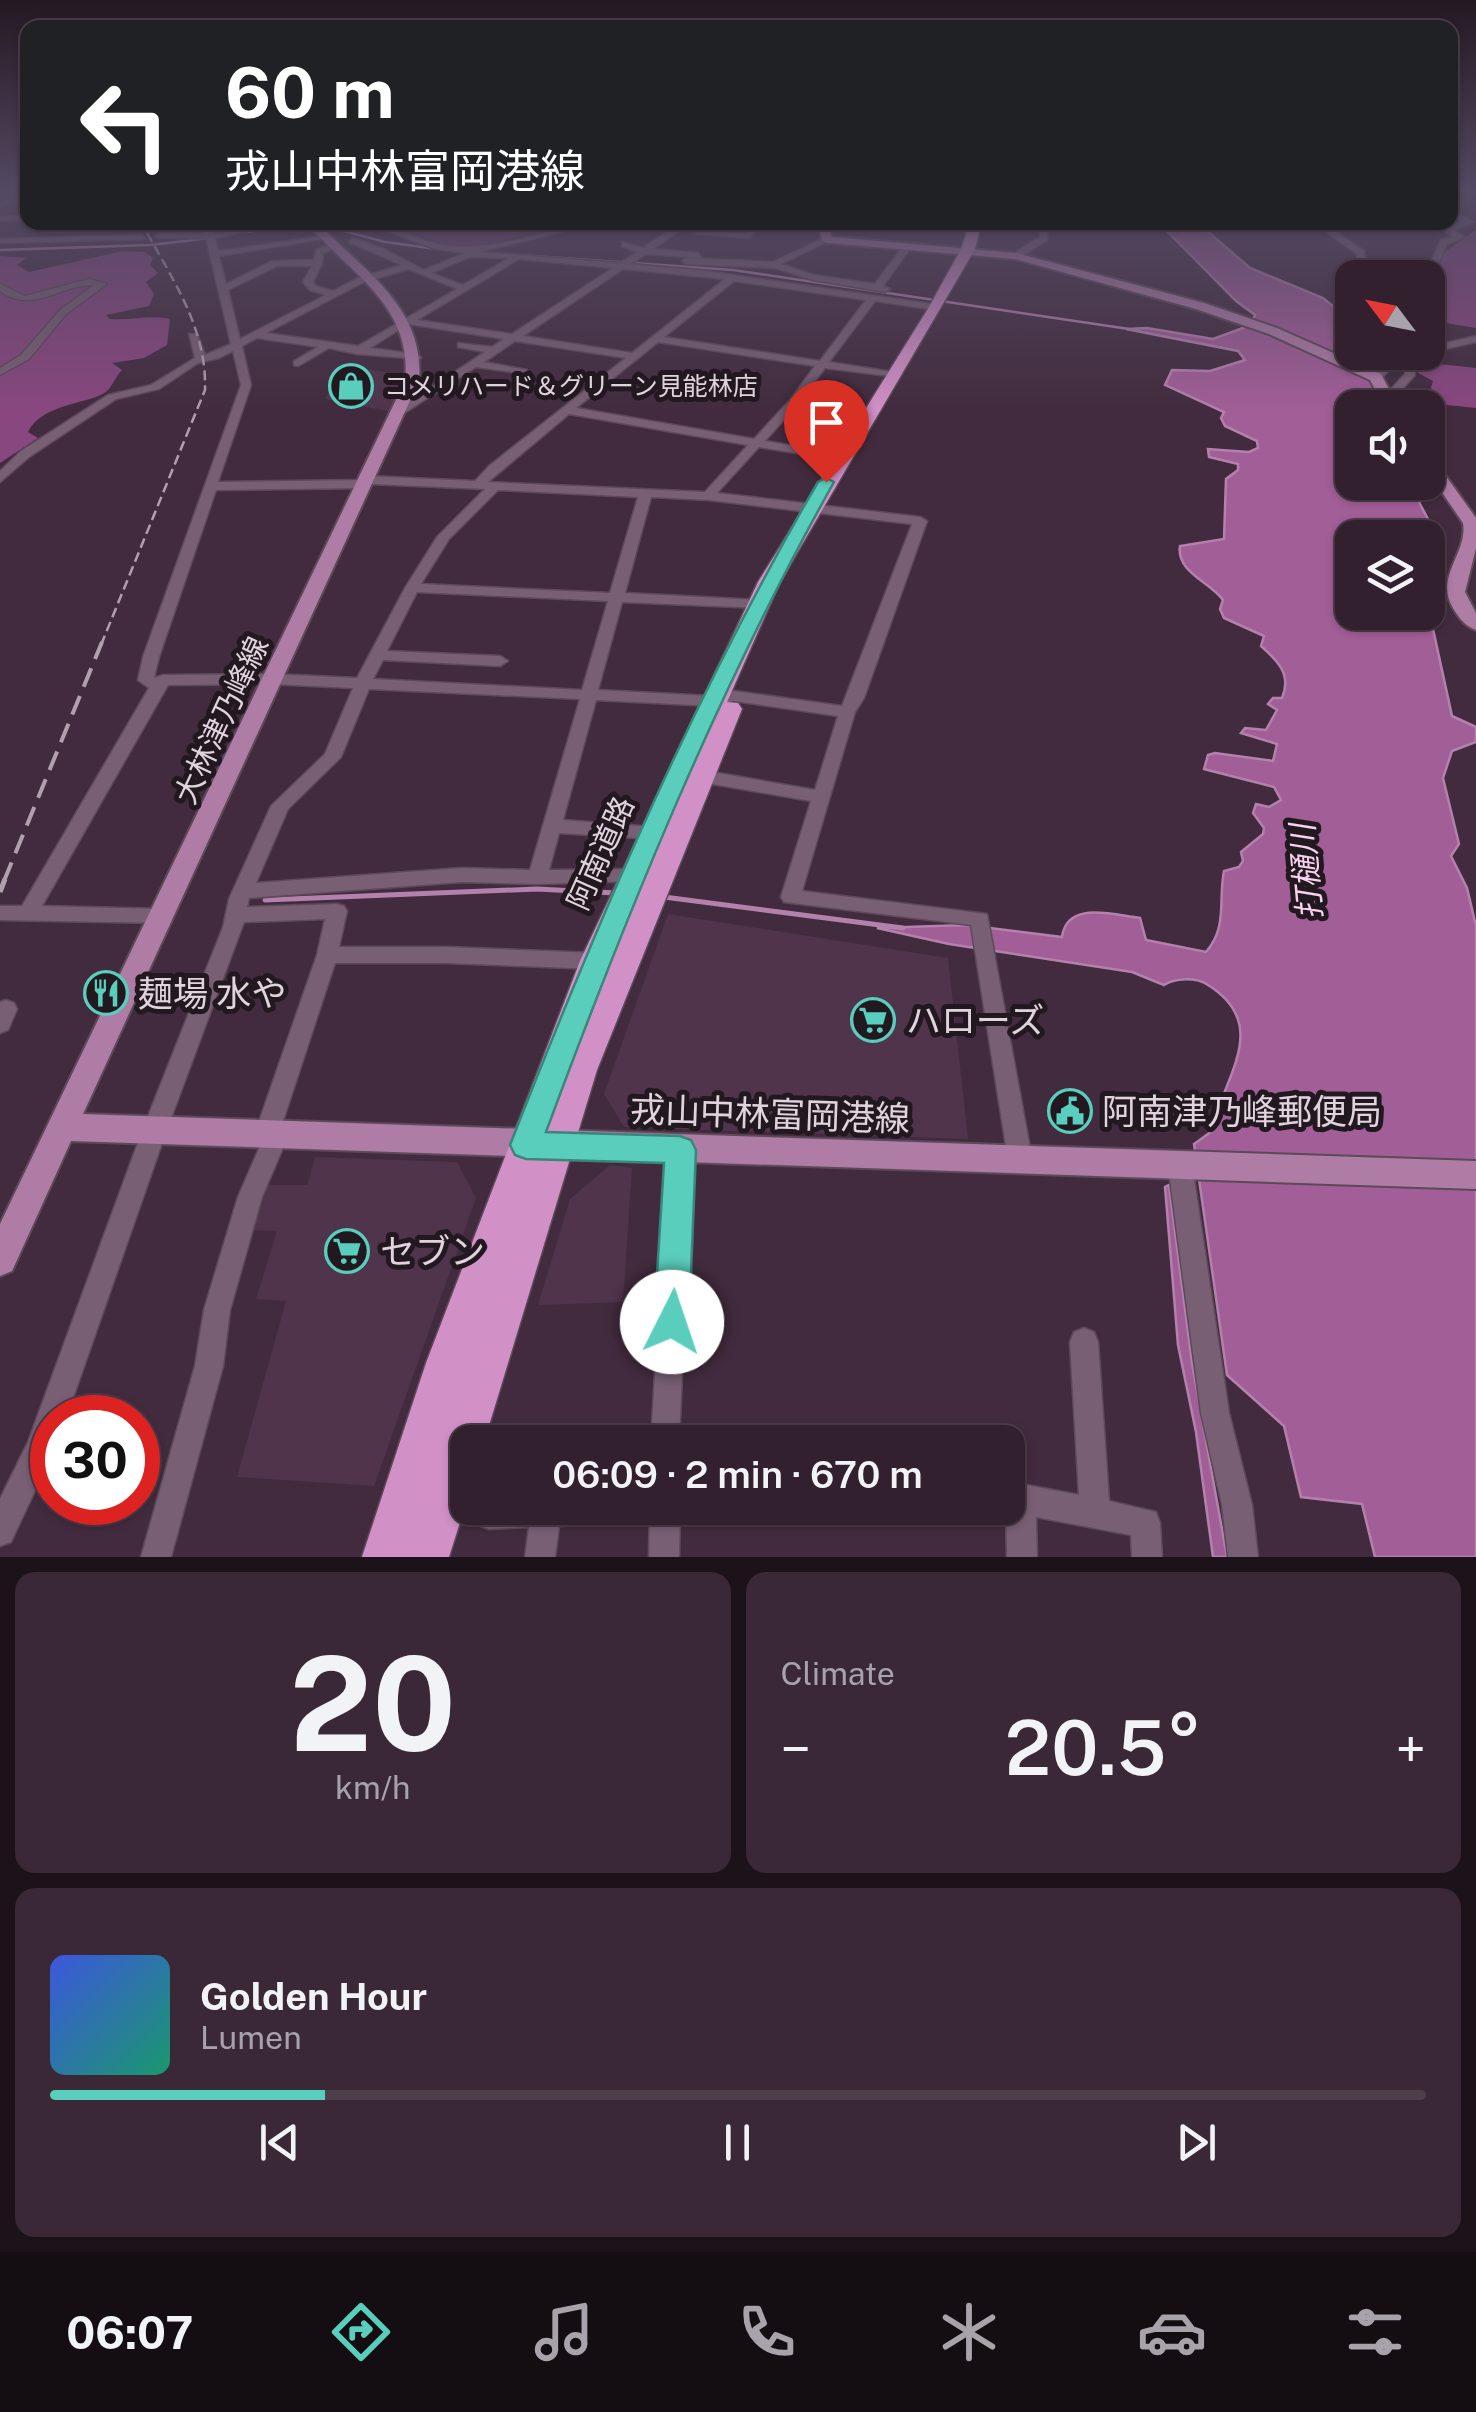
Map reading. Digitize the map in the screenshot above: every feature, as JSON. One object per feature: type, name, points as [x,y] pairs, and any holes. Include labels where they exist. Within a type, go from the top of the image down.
[{"type":"highway","name":"阿南道路","points":[[426,1557],[596,961],[701,776],[723,699],[758,604],[963,266]]},
{"type":"highway","name":"阿南道路","points":[[386,1557],[448,1364],[541,1145],[579,1070],[639,890],[653,833],[819,508],[840,458],[942,301]]},
{"type":"main road","points":[[352,266],[407,321],[416,357]]},
{"type":"main road","points":[[1050,266],[1252,324],[1318,350],[1377,382],[1382,390]]},
{"type":"main road","name":"大林津乃峰線","points":[[0,1260],[13,1206],[63,1127],[398,414],[412,380],[416,357]]},
{"type":"main road","points":[[1445,486],[1471,524],[1473,534],[1454,596],[1458,608],[1476,624]]},
{"type":"main road","name":"戎山中林富岡港線","points":[[63,1127],[1476,1175]]},
{"type":"street","points":[[158,687],[146,680],[146,675],[246,385],[218,266]]},
{"type":"street","points":[[223,289],[269,266]]},
{"type":"street","points":[[314,266],[308,282],[316,289],[334,294]]},
{"type":"street","points":[[0,478],[25,454],[112,398],[154,387],[201,359],[365,278],[410,266],[444,284],[464,288]]},
{"type":"street","points":[[426,272],[441,266]]},
{"type":"street","points":[[356,351],[503,266]]},
{"type":"street","points":[[398,414],[621,266]]},
{"type":"street","points":[[666,266],[732,278],[942,301]]},
{"type":"street","points":[[778,266],[878,294]]},
{"type":"street","points":[[708,496],[821,366],[896,266]]},
{"type":"street","points":[[478,485],[732,278]]},
{"type":"street","points":[[0,287],[6,293],[35,298],[84,282],[102,283],[63,312],[25,358],[0,372]]},
{"type":"street","points":[[407,321],[635,356]]},
{"type":"street","points":[[255,335],[416,357]]},
{"type":"street","points":[[193,336],[201,359]]},
{"type":"street","points":[[1445,346],[1476,339]]},
{"type":"street","points":[[655,340],[894,375]]},
{"type":"street","points":[[298,363],[330,344]]},
{"type":"street","points":[[462,346],[496,352]]},
{"type":"street","points":[[478,364],[523,372]]},
{"type":"street","points":[[1388,370],[1377,382],[1394,392],[1407,382],[1409,370]]},
{"type":"street","points":[[568,410],[840,458]]},
{"type":"street","points":[[212,486],[366,482],[646,492],[920,520],[862,683],[847,712],[791,897],[980,918],[1020,1160]]},
{"type":"street","points":[[0,1531],[40,1450],[242,891],[280,806],[332,757],[363,683],[412,588],[444,537],[495,486]]},
{"type":"street","points":[[537,877],[646,492]]},
{"type":"street","points":[[412,588],[758,604]]},
{"type":"street","points":[[376,656],[500,661]]},
{"type":"street","points":[[29,912],[164,680],[272,679],[723,699],[847,712]]},
{"type":"street","points":[[701,776],[821,797]]},
{"type":"street","points":[[552,826],[653,833]]},
{"type":"street","points":[[242,891],[462,875],[537,877],[639,890]]},
{"type":"street","points":[[156,1557],[209,1366],[222,1291],[327,956],[337,911],[236,914]]},
{"type":"street","points":[[0,913],[162,916]]},
{"type":"street","points":[[327,956],[446,955],[596,961]]},
{"type":"street","points":[[666,1425],[680,1150]]},
{"type":"street","points":[[1185,1165],[1216,1413],[1237,1505],[1244,1557]]},
{"type":"street","points":[[1084,1342],[1095,1512]]},
{"type":"street","points":[[1025,1501],[1145,1522],[1148,1557]]},
{"type":"street","points":[[540,1557],[544,1525]]},
{"type":"street","points":[[664,1525],[664,1557]]},
{"type":"street","points":[[1017,1525],[1022,1557]]},
{"type":"shaded area","points":[[0,266],[18,266],[29,272],[57,266],[151,266],[158,273],[146,282],[154,294],[149,306],[106,315],[110,319],[170,319],[167,345],[144,358],[112,363],[122,370],[108,390],[45,415],[28,432],[38,438],[0,463]]},
{"type":"shaded area","points":[[1445,266],[1476,266],[1476,328],[1445,323]]},
{"type":"shaded area","points":[[1445,365],[1476,368],[1476,408],[1445,405],[1445,390],[1430,390],[1433,381],[1416,370],[1445,370]]},
{"type":"shaded area","points":[[355,367],[408,376],[393,412],[325,399],[339,373],[351,372]]},
{"type":"shaded area","points":[[668,914],[948,958],[968,1139],[624,1127],[604,1094]]},
{"type":"shaded area","points":[[315,1157],[457,1162],[476,1198],[374,1486],[237,1477],[286,1301],[256,1299],[277,1231],[247,1230],[263,1185],[307,1185]]},
{"type":"shaded area","points":[[610,1165],[632,1168],[623,1302],[538,1305],[570,1199]]},
{"type":"water","name":"打樋川","points":[[1201,266],[1247,266],[1323,298],[1335,308],[1335,370],[1373,370],[1369,377],[1376,390],[1335,390],[1335,500],[1419,500],[1428,520],[1335,520],[1335,630],[1433,630],[1452,716],[1476,727],[1476,742],[1452,751],[1443,778],[1459,844],[1451,856],[1467,888],[1476,926],[1476,1557],[1375,1557],[1362,1504],[1301,1497],[1284,1426],[1227,1375],[1194,1144],[1212,1131],[1238,1054],[1237,1018],[1227,1001],[1198,981],[1180,980],[1164,985],[1132,972],[949,944],[877,928],[966,925],[1062,937],[1072,918],[1093,912],[1140,918],[1146,940],[1206,952],[1213,943],[1220,923],[1224,871],[1239,867],[1243,861],[1241,852],[1263,834],[1264,828],[1253,813],[1256,804],[1269,807],[1281,800],[1274,787],[1204,769],[1208,755],[1215,753],[1273,761],[1277,744],[1241,733],[1245,728],[1266,730],[1277,710],[1268,704],[1273,698],[1282,698],[1285,682],[1278,663],[1261,646],[1264,636],[1224,618],[1220,609],[1223,600],[1188,570],[1180,546],[1224,539],[1226,479],[1238,470],[1238,464],[1209,457],[1208,449],[1249,452],[1258,448],[1257,441],[1225,426],[1221,418],[1224,412],[1165,385],[1172,370],[1210,371],[1245,360],[1238,351],[1126,329],[1147,328],[1213,339],[1251,325],[1255,315]]},
{"type":"water","points":[[1169,1185],[1192,1363],[1227,1557],[1213,1557],[1196,1432],[1178,1345],[1165,1187]]},
{"type":"waterway","points":[[671,266],[733,270],[1129,329]]},
{"type":"waterway","points":[[265,900],[537,889],[615,893]]},
{"type":"waterway","points":[[664,897],[903,928]]},
{"type":"railway","points":[[101,645],[205,390],[200,344],[185,302],[166,266]]},
{"type":"railway","points":[[4,881],[102,642]]},
{"type":"railway","points":[[0,892],[5,879]]},
{"type":"place","name":"コメリハード＆グリーン見能林店","points":[[351,386]]},
{"type":"place","name":"麺場 水や","points":[[106,993]]},
{"type":"place","name":"ハローズ","points":[[873,1020]]},
{"type":"place","name":"阿南津乃峰郵便局","points":[[1070,1111]]},
{"type":"place","name":"セブン","points":[[347,1251]]},
{"type":"route","points":[[672,1322],[680,1150],[526,1145],[596,961],[712,702],[769,582],[826,482]]}]
